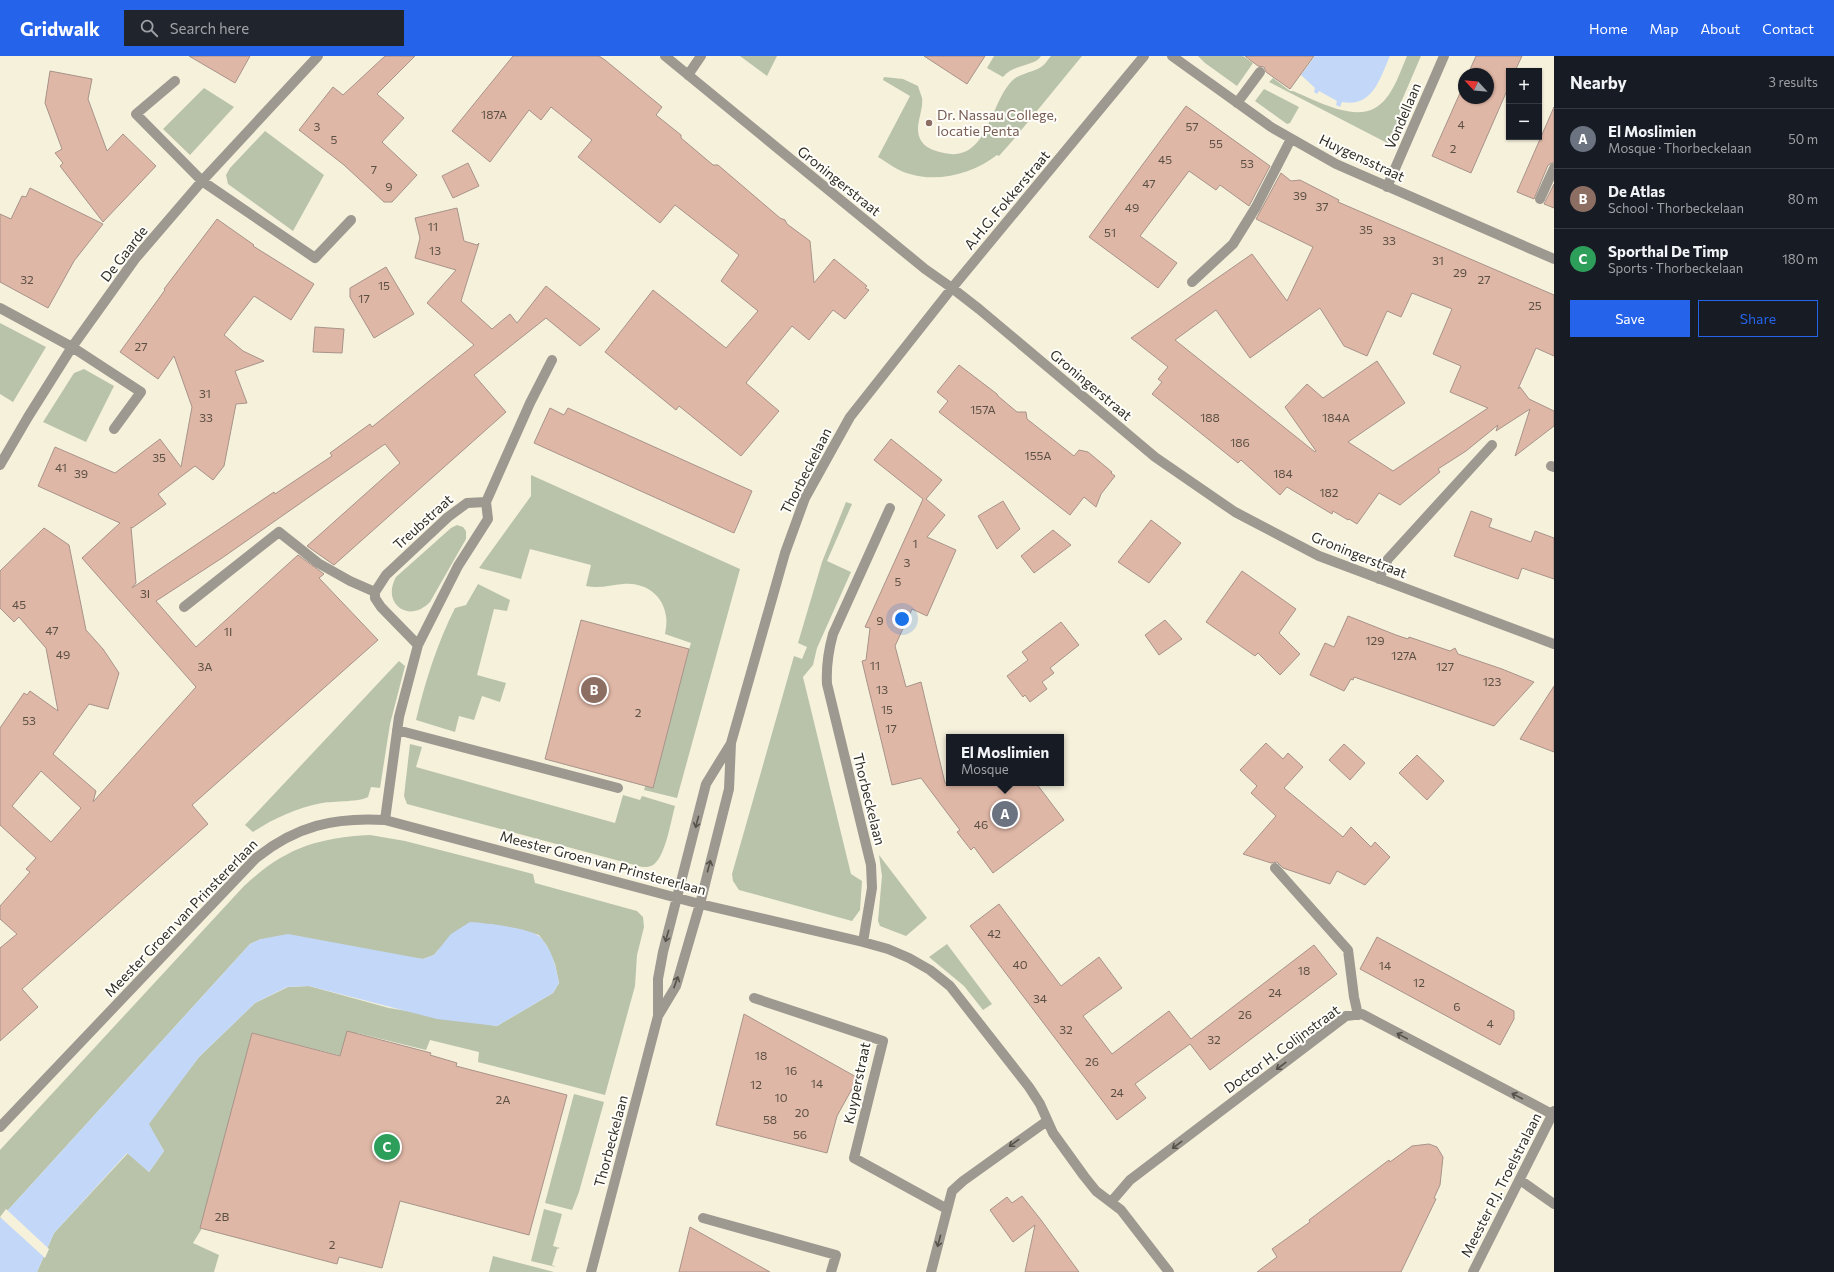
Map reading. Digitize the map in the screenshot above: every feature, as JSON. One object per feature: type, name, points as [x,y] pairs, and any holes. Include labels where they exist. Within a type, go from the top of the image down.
[{"type":"street","name":"De Gaarde","points":[[0,465],[72,347],[135,259],[202,181],[318,56]]},
{"type":"street","name":"Groningerstraat","points":[[665,56],[918,264],[952,288],[1156,457],[1236,512],[1319,556],[1554,644]]},
{"type":"street","points":[[688,75],[701,56]]},
{"type":"street","name":"A.H.G. Fokkerstraat","points":[[952,288],[1144,56]]},
{"type":"street","name":"Huygensstraat","points":[[1172,56],[1270,127],[1336,164],[1554,259]]},
{"type":"street","name":"Vondellaan","points":[[1388,187],[1444,56]]},
{"type":"street","points":[[1237,103],[1260,72]]},
{"type":"street","points":[[175,81],[136,114],[202,181],[315,258],[351,220]]},
{"type":"street","points":[[1192,282],[1233,244],[1256,207],[1291,139]]},
{"type":"street","points":[[1540,199],[1554,168]]},
{"type":"street","name":"Thorbeckelaan","points":[[658,1016],[676,986],[700,904],[729,789],[731,743],[785,553],[805,498],[850,417],[952,288]]},
{"type":"street","points":[[0,308],[72,347],[141,392],[114,429]]},
{"type":"street","points":[[385,820],[397,730],[418,644],[458,566],[488,519],[486,502],[530,403],[552,360]]},
{"type":"street","points":[[1380,579],[1388,559],[1492,445]]},
{"type":"street","name":"Treubstraat","points":[[375,592],[386,575],[448,517],[467,503],[486,502]]},
{"type":"street","name":"Thorbeckelaan","points":[[863,942],[872,888],[870,865],[827,684],[826,666],[827,654],[833,634],[890,508]]},
{"type":"street","points":[[184,607],[279,532],[318,563],[350,581],[375,592],[375,598],[381,607],[418,644]]},
{"type":"street","points":[[397,730],[618,788]]},
{"type":"street","name":"Thorbeckelaan","points":[[591,1272],[658,1016],[658,979],[662,952],[706,784],[731,743]]},
{"type":"street","name":"Meester Groen van Prinstererlaan","points":[[0,1127],[256,858],[286,837],[319,824],[363,819],[385,820],[700,904],[863,942],[888,949],[910,958],[930,970],[950,986],[1029,1087],[1040,1104],[1053,1133],[1084,1176],[1096,1191],[1121,1210],[1169,1272]]},
{"type":"street","points":[[1275,868],[1348,950],[1354,997],[1358,1015]]},
{"type":"street","name":"Kuyperstraat","points":[[754,998],[883,1041],[854,1158],[947,1209]]},
{"type":"street","name":"Doctor H. Colijnstraat","points":[[1111,1202],[1130,1180],[1346,1016],[1362,1014],[1553,1113]]},
{"type":"street","name":"Meester P.J. Troelstralaan","points":[[1473,1272],[1553,1113]]},
{"type":"street","points":[[931,1272],[952,1191],[963,1181],[1047,1121]]},
{"type":"street","points":[[1520,1180],[1554,1204]]},
{"type":"street","points":[[703,1218],[836,1255],[831,1272]]},
{"type":"green space","points":[[740,56],[777,56],[767,76]]},
{"type":"green space","points":[[994,56],[1041,56],[1034,62],[1012,70],[1003,77],[987,68]]},
{"type":"green space","points":[[1051,56],[1082,56],[999,156],[997,155],[978,167],[956,175],[944,177],[921,177],[906,173],[893,167],[878,157],[910,96],[883,80],[884,77],[903,79],[918,86],[922,98],[918,126],[919,137],[929,148],[944,153],[958,154],[970,149],[979,141],[986,130],[1004,92],[1011,82],[1014,79],[1042,66]]},
{"type":"green space","points":[[1198,56],[1243,56],[1253,63],[1237,86],[1205,63]]},
{"type":"green space","points":[[1407,56],[1421,56],[1399,107],[1404,122],[1393,146],[1269,82],[1273,78],[1290,91],[1334,108],[1345,111],[1366,111],[1381,104],[1391,92]]},
{"type":"green space","points":[[204,88],[234,107],[190,155],[163,129]]},
{"type":"green space","points":[[1264,89],[1299,107],[1290,123],[1287,124],[1255,101]]},
{"type":"green space","points":[[265,131],[324,175],[293,231],[228,184],[226,175],[230,168]]},
{"type":"green space","points":[[0,323],[46,347],[13,402],[0,394]]},
{"type":"green space","points":[[84,369],[114,386],[86,442],[43,422],[74,373]]},
{"type":"green space","points":[[531,475],[740,569],[677,798],[644,790],[691,643],[665,634],[666,616],[661,601],[657,596],[645,587],[631,584],[600,587],[586,586],[591,565],[530,549],[521,579],[479,568],[531,496]]},
{"type":"green space","points":[[846,502],[852,504],[827,561],[851,572],[817,648],[813,665],[803,677],[851,874],[862,881],[860,910],[852,921],[739,890],[733,881],[732,874],[794,656],[802,659],[807,647],[798,643],[822,562]]},
{"type":"green space","points":[[457,525],[463,527],[466,531],[466,539],[430,602],[422,608],[414,611],[406,611],[400,608],[395,603],[392,595],[392,587],[396,577],[451,528]]},
{"type":"green space","points":[[478,584],[510,600],[507,611],[494,609],[477,675],[506,683],[500,702],[482,696],[474,720],[459,716],[455,732],[416,720],[432,663],[455,608],[466,605]]},
{"type":"green space","points":[[399,661],[405,666],[390,724],[380,788],[371,787],[368,797],[364,799],[322,803],[295,811],[269,822],[253,832],[245,825]]},
{"type":"green space","points":[[410,744],[422,747],[416,767],[615,823],[623,795],[640,800],[642,796],[675,806],[664,849],[656,863],[650,866],[642,867],[407,804],[404,796]]},
{"type":"green space","points":[[370,835],[405,841],[533,874],[535,883],[637,911],[643,917],[644,927],[637,955],[635,986],[605,1095],[478,1062],[479,1052],[430,1040],[426,1050],[357,1033],[350,1058],[252,1033],[201,1230],[193,1243],[219,1255],[214,1272],[37,1272],[54,1233],[128,1153],[149,1172],[164,1151],[148,1124],[199,1057],[255,1003],[288,987],[309,986],[389,1008],[497,1026],[553,993],[559,983],[555,964],[547,946],[539,935],[518,929],[489,924],[438,950],[434,955],[423,959],[261,939],[250,944],[0,1219],[0,1150],[244,886],[273,863],[287,854],[301,848],[333,839]]},
{"type":"green space","points":[[879,855],[927,918],[906,936],[880,926],[878,921],[882,876]]},
{"type":"green space","points":[[947,944],[992,1004],[983,1010],[964,986],[929,957]]},
{"type":"green space","points":[[574,1094],[604,1102],[579,1192],[572,1210],[545,1203]]},
{"type":"green space","points":[[544,1209],[562,1214],[553,1246],[560,1248],[557,1249],[552,1265],[556,1267],[531,1261]]},
{"type":"green space","points":[[493,1256],[554,1272],[489,1272]]},
{"type":"water","points":[[1315,56],[1390,56],[1374,90],[1368,96],[1353,103],[1342,102],[1340,107],[1336,105],[1337,101],[1319,91],[1317,94],[1314,92],[1315,88],[1301,75]]},
{"type":"water","points":[[470,922],[528,931],[540,937],[548,947],[553,958],[559,983],[553,993],[497,1026],[437,1019],[309,986],[287,987],[255,1003],[199,1057],[149,1124],[164,1151],[149,1172],[127,1153],[54,1233],[37,1272],[0,1272],[0,1219],[250,944],[261,939],[288,934],[423,959],[434,955],[451,934]]},
{"type":"pier","points":[[6,1209],[49,1249],[45,1258],[0,1217]]},
{"type":"building","points":[[189,56],[250,56],[235,83]]},
{"type":"building","points":[[385,56],[415,56],[377,94],[404,118],[382,142],[417,175],[392,202],[384,202],[344,165],[299,130],[333,87],[343,95]]},
{"type":"building","points":[[513,56],[599,56],[662,107],[656,115],[681,135],[681,138],[713,165],[718,165],[780,218],[785,220],[787,224],[810,241],[814,283],[834,259],[867,286],[865,288],[869,290],[845,319],[833,310],[809,340],[792,326],[746,383],[779,411],[741,456],[679,406],[676,410],[605,352],[653,290],[726,348],[758,311],[721,281],[739,255],[675,205],[660,223],[578,157],[592,140],[551,107],[541,120],[529,110],[490,162],[452,131]]},
{"type":"building","name":"Dr. Nassau College, locatie Penta","points":[[924,56],[985,56],[967,84]]},
{"type":"building","points":[[1245,56],[1314,56],[1290,89],[1266,72],[1264,67],[1258,66]]},
{"type":"building","points":[[1476,56],[1522,56],[1516,68],[1506,68],[1506,93],[1471,173],[1432,156],[1458,98],[1458,104],[1494,104],[1494,68],[1471,68]]},
{"type":"building","points":[[50,71],[92,79],[88,99],[107,151],[123,134],[156,166],[103,222],[60,166],[63,163],[55,153],[62,149],[45,103]]},
{"type":"building","points":[[1186,106],[1270,166],[1249,206],[1220,185],[1216,190],[1189,171],[1140,236],[1177,263],[1158,288],[1089,237]]},
{"type":"building","points":[[1554,107],[1554,162],[1548,165],[1534,199],[1517,192],[1540,140],[1542,140],[1542,135]]},
{"type":"building","points":[[468,163],[479,186],[453,198],[442,176]]},
{"type":"building","points":[[1281,173],[1291,181],[1300,180],[1339,200],[1338,202],[1554,295],[1554,356],[1536,348],[1518,389],[1520,387],[1529,399],[1554,411],[1554,426],[1515,456],[1530,409],[1496,431],[1498,425],[1466,451],[1438,469],[1440,472],[1400,505],[1379,493],[1357,524],[1333,511],[1332,514],[1287,487],[1280,495],[1241,460],[1238,463],[1152,394],[1162,382],[1158,379],[1168,367],[1131,338],[1252,254],[1287,301],[1313,247],[1256,219]],"holes":[[[1412,293],[1452,309],[1433,354],[1461,366],[1450,392],[1488,408],[1393,471],[1348,442],[1405,403],[1377,361],[1323,398],[1307,384],[1285,407],[1316,451],[1315,452],[1175,340],[1216,310],[1250,358],[1320,308],[1344,346],[1367,356],[1387,311],[1401,317]]]},
{"type":"building","points":[[1554,184],[1554,208],[1544,204]]},
{"type":"building","points":[[30,188],[103,224],[74,261],[48,308],[0,282],[0,214],[11,219],[22,196],[26,197]]},
{"type":"building","points":[[457,208],[464,241],[477,245],[479,243],[461,301],[492,329],[510,314],[517,323],[546,286],[600,329],[580,346],[546,318],[474,375],[506,412],[334,565],[307,546],[400,463],[385,444],[222,558],[156,601],[196,647],[298,555],[324,574],[319,578],[378,640],[192,805],[208,824],[22,989],[38,1007],[0,1041],[0,948],[17,934],[0,919],[0,906],[30,872],[26,869],[36,858],[0,825],[0,728],[24,693],[27,695],[30,691],[58,711],[46,648],[19,617],[14,622],[0,608],[0,571],[44,528],[69,545],[86,630],[103,649],[119,673],[108,709],[89,704],[53,754],[96,791],[93,802],[196,687],[82,558],[120,523],[38,486],[55,447],[115,473],[160,439],[181,467],[192,407],[174,356],[158,379],[120,352],[165,290],[164,289],[217,219],[254,245],[253,246],[314,284],[291,320],[254,296],[224,335],[243,351],[264,361],[235,371],[247,403],[236,404],[224,466],[213,480],[195,466],[158,494],[166,504],[132,528],[131,527],[136,583],[132,588],[274,492],[275,494],[332,456],[330,453],[370,424],[372,427],[474,345],[427,303],[456,270],[415,258],[420,238],[415,218]],"holes":[[[41,771],[81,808],[51,842],[12,806]]]},
{"type":"building","points":[[386,267],[414,314],[374,338],[350,297],[350,288]]},
{"type":"building","points":[[315,327],[344,329],[342,353],[313,352]]},
{"type":"building","points":[[959,365],[997,394],[1017,412],[1026,412],[1027,419],[1074,456],[1079,450],[1088,452],[1112,472],[1111,473],[1115,476],[1101,494],[1096,507],[1084,497],[1070,515],[939,412],[948,401],[937,392]]},
{"type":"building","points":[[550,408],[564,415],[568,408],[752,491],[734,533],[534,443]]},
{"type":"building","points":[[891,439],[942,480],[926,499],[945,515],[927,537],[956,550],[927,616],[912,609],[895,646],[906,687],[921,682],[946,786],[1038,786],[1064,820],[993,873],[974,847],[971,850],[957,832],[960,830],[921,778],[892,785],[862,661],[866,660],[870,628],[865,627],[923,499],[874,460]]},
{"type":"building","points":[[1003,501],[1020,529],[997,549],[978,516]]},
{"type":"building","points":[[1471,511],[1492,519],[1489,527],[1531,542],[1535,531],[1554,538],[1554,579],[1522,568],[1518,579],[1454,556]]},
{"type":"building","points":[[1151,520],[1181,543],[1149,583],[1118,562]]},
{"type":"building","points":[[1053,530],[1071,545],[1034,573],[1021,556]]},
{"type":"building","points":[[1242,571],[1296,609],[1279,633],[1300,654],[1280,675],[1258,653],[1255,656],[1206,622]]},
{"type":"building","points":[[1348,616],[1408,639],[1409,637],[1450,651],[1455,648],[1458,654],[1534,682],[1494,726],[1354,677],[1353,680],[1351,679],[1344,691],[1310,675],[1325,643],[1334,647]]},
{"type":"building","points":[[581,620],[689,649],[653,788],[545,759]]},
{"type":"building","points":[[1165,620],[1182,639],[1159,655],[1145,635]]},
{"type":"building","points":[[1061,622],[1079,645],[1050,668],[1054,673],[1042,682],[1047,689],[1030,702],[1025,695],[1023,697],[1007,676],[1028,660],[1022,652]]},
{"type":"building","points":[[1554,686],[1554,752],[1520,739]]},
{"type":"building","points":[[1266,743],[1283,759],[1288,753],[1303,767],[1284,788],[1343,837],[1351,827],[1371,847],[1375,842],[1390,857],[1365,885],[1337,871],[1330,884],[1283,868],[1277,862],[1271,863],[1243,854],[1276,816],[1251,793],[1257,786],[1240,770]]},
{"type":"building","points":[[1344,744],[1365,763],[1350,780],[1329,760]]},
{"type":"building","points":[[1417,755],[1444,781],[1427,800],[1399,773]]},
{"type":"building","points":[[999,904],[1061,986],[1099,957],[1122,988],[1083,1016],[1112,1054],[1169,1011],[1191,1039],[1314,945],[1337,974],[1210,1070],[1190,1044],[1135,1084],[1146,1098],[1117,1120],[970,926]]},
{"type":"building","points":[[1377,937],[1514,1011],[1514,1019],[1500,1045],[1360,969]]},
{"type":"building","points":[[744,1014],[858,1078],[837,1116],[827,1153],[716,1125]]},
{"type":"building","points":[[347,1031],[431,1053],[430,1055],[457,1063],[456,1066],[567,1095],[529,1235],[400,1201],[382,1268],[339,1257],[337,1264],[200,1228],[252,1033],[340,1056]]},
{"type":"building","points":[[1429,1144],[1437,1147],[1443,1157],[1440,1185],[1434,1198],[1436,1199],[1401,1272],[1257,1272],[1277,1257],[1272,1249],[1310,1222],[1309,1220],[1389,1160],[1390,1162],[1412,1146]]},
{"type":"building","points":[[1022,1196],[1079,1272],[1025,1272],[1035,1225],[1013,1242],[990,1210],[1007,1197],[1012,1203]]},
{"type":"building","points":[[690,1227],[770,1272],[679,1272]]},
{"type":"place","name":"Dr. Nassau College, locatie Penta","points":[[929,123]]},
{"type":"place","name":"De Atlas","points":[[594,690]]},
{"type":"place","name":"El Moslimien","points":[[1005,814]]},
{"type":"place","name":"Sporthal De Timp","points":[[387,1147]]}]
